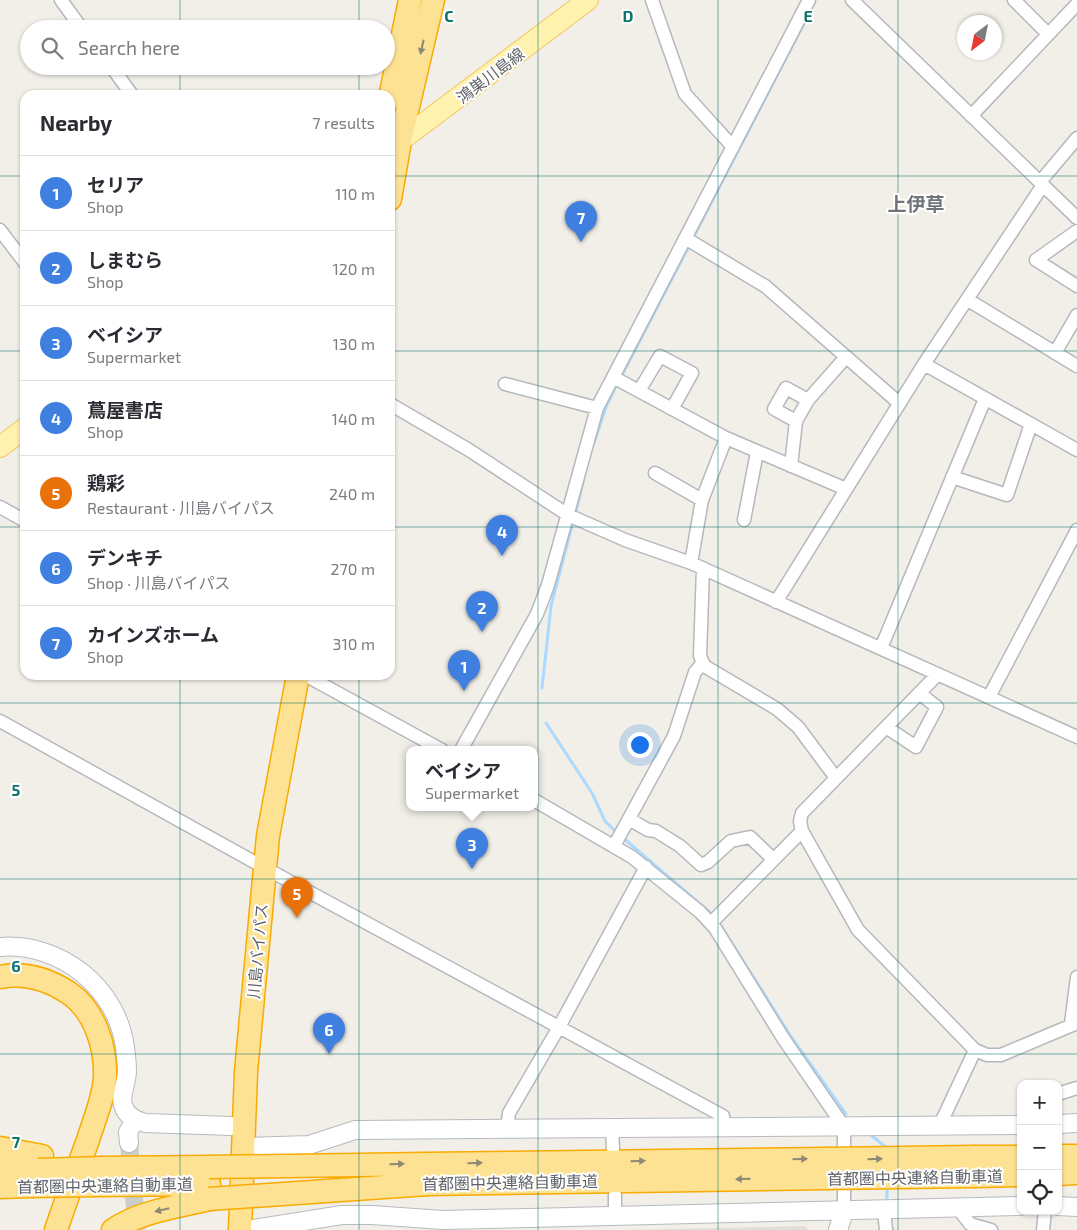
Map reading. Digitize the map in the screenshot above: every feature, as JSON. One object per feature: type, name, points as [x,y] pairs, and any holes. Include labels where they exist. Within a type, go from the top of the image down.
[{"type":"highway","points":[[395,74],[410,0]]},
{"type":"highway","points":[[395,145],[434,0]]},
{"type":"highway","points":[[392,90],[395,75]]},
{"type":"highway","name":"川島バイパス","points":[[240,1230],[246,1072],[258,864],[254,832],[282,680]]},
{"type":"highway","name":"川島バイパス","points":[[228,1230],[233,1068],[258,864],[268,836],[297,680]]},
{"type":"highway","points":[[0,977],[24,976],[42,979],[72,996],[95,1024],[104,1056],[105,1079],[98,1111],[56,1230]]},
{"type":"highway","points":[[0,990],[17,988],[38,993],[54,1001],[70,1013],[81,1030],[90,1050],[92,1070],[87,1104],[44,1230]]},
{"type":"highway","points":[[0,1148],[37,1171],[102,1171]]},
{"type":"highway","points":[[1062,1156],[1077,1156]]},
{"type":"highway","name":"首都圏中央連絡自動車道","points":[[976,1167],[1017,1158]]},
{"type":"highway","name":"首都圏中央連絡自動車道","points":[[0,1170],[102,1171],[209,1177],[364,1165],[427,1174],[976,1167],[1017,1174]]},
{"type":"highway","name":"首都圏中央連絡自動車道","points":[[0,1187],[37,1171]]},
{"type":"highway","points":[[1062,1174],[1077,1173]]},
{"type":"highway","points":[[113,1230],[122,1224],[155,1212],[209,1177],[427,1174]]},
{"type":"main road","name":"鴻巣川島線","points":[[395,145],[588,0]]},
{"type":"main road","points":[[0,447],[20,432]]},
{"type":"street","points":[[61,0],[75,20]]},
{"type":"street","points":[[652,0],[685,94],[733,147]]},
{"type":"street","points":[[463,746],[536,614],[548,585],[597,408],[809,0]]},
{"type":"street","points":[[852,0],[1077,218]]},
{"type":"street","points":[[1014,0],[1048,34]]},
{"type":"street","points":[[971,116],[1048,34],[1072,4]]},
{"type":"street","points":[[118,75],[128,90]]},
{"type":"street","points":[[776,602],[924,364],[968,300],[1041,184],[1077,138]]},
{"type":"street","points":[[0,230],[20,256]]},
{"type":"street","points":[[1077,230],[1036,260],[1077,286]]},
{"type":"street","points":[[685,238],[765,286],[899,403]]},
{"type":"street","points":[[968,300],[1077,366]]},
{"type":"street","points":[[1055,353],[1077,315]]},
{"type":"street","points":[[639,391],[660,356],[692,373],[672,409]]},
{"type":"street","points":[[791,466],[796,420],[808,400],[846,357]]},
{"type":"street","points":[[924,364],[1077,450]]},
{"type":"street","points":[[613,377],[726,438],[846,489]]},
{"type":"street","points":[[505,384],[597,408]]},
{"type":"street","points":[[796,420],[774,409],[786,388],[808,400]]},
{"type":"street","points":[[881,648],[985,399]]},
{"type":"street","points":[[395,407],[469,450],[568,515],[625,540],[691,563],[1077,737]]},
{"type":"street","points":[[952,477],[1007,495],[1031,424]]},
{"type":"street","points":[[691,563],[702,500],[726,438]]},
{"type":"street","points":[[744,520],[756,452]]},
{"type":"street","points":[[655,473],[702,500]]},
{"type":"street","points":[[0,507],[20,518]]},
{"type":"street","points":[[989,697],[1072,550],[1077,530]]},
{"type":"street","points":[[702,568],[700,656],[703,663],[706,667],[777,709],[798,727],[836,778]]},
{"type":"street","points":[[614,846],[674,736],[696,672],[703,663]]},
{"type":"street","points":[[938,674],[802,813],[800,821],[802,831],[858,930],[975,1050],[987,1055],[1002,1055],[1074,1023],[1077,977]]},
{"type":"street","points":[[314,680],[435,746]]},
{"type":"street","points":[[886,727],[916,747],[937,707],[919,693]]},
{"type":"street","points":[[0,721],[258,864],[723,1116],[725,1127]]},
{"type":"street","points":[[538,802],[614,846],[646,867],[674,889],[711,923],[783,1038],[844,1127],[844,1212],[838,1230]]},
{"type":"street","points":[[629,819],[648,830],[656,830],[701,865],[708,862],[731,840],[750,837],[774,859]]},
{"type":"street","points":[[711,923],[802,831]]},
{"type":"street","points":[[508,1130],[510,1113],[559,1028],[646,867]]},
{"type":"street","points":[[0,948],[39,950],[70,963],[91,980],[109,1002],[119,1023],[125,1045],[127,1070],[122,1103],[127,1113],[135,1120],[145,1123],[231,1126]]},
{"type":"street","points":[[939,1127],[975,1050]]},
{"type":"street","points":[[1062,1093],[1077,1088]]},
{"type":"street","points":[[128,1144],[128,1132],[135,1120]]},
{"type":"street","points":[[1062,1124],[1077,1123]]},
{"type":"street","points":[[244,1147],[309,1145],[355,1130],[939,1127],[1017,1124]]},
{"type":"street","points":[[612,1129],[613,1149]]},
{"type":"street","points":[[615,1195],[616,1216]]},
{"type":"street","points":[[247,1230],[342,1216],[372,1215],[492,1225],[616,1216],[844,1212],[1017,1206]]},
{"type":"street","points":[[1062,1206],[1077,1207]]},
{"type":"street","points":[[957,1207],[970,1224],[989,1230]]},
{"type":"street","points":[[884,1210],[886,1230]]},
{"type":"street","points":[[1043,1230],[1044,1215]]},
{"type":"shaded area","points":[[805,1226],[808,1230],[628,1230]]},
{"type":"waterway","points":[[694,236],[809,14]]},
{"type":"waterway","points":[[620,379],[689,246]]},
{"type":"waterway","points":[[594,443],[606,407],[617,384]]},
{"type":"waterway","points":[[575,516],[585,473]]},
{"type":"waterway","points":[[542,688],[551,606],[573,522]]},
{"type":"waterway","points":[[546,723],[592,793],[605,821],[617,833]]},
{"type":"waterway","points":[[622,837],[714,916]]},
{"type":"waterway","points":[[718,921],[790,1035],[846,1114]]},
{"type":"waterway","points":[[872,1136],[887,1148]]},
{"type":"waterway","points":[[887,1185],[887,1198]]},
{"type":"tunnel","points":[[129,1143],[137,1230]]},
{"type":"place","name":"カインズホーム","points":[[581,242]]},
{"type":"place","name":"蔦屋書店","points":[[502,556]]},
{"type":"place","name":"しまむら","points":[[482,632]]},
{"type":"place","name":"セリア","points":[[464,691]]},
{"type":"place","name":"ベイシア","points":[[472,869]]},
{"type":"place","name":"鶏彩","points":[[297,918]]},
{"type":"place","name":"デンキチ","points":[[329,1054]]},
{"type":"district","name":"上伊草","points":[[916,203]]}]
